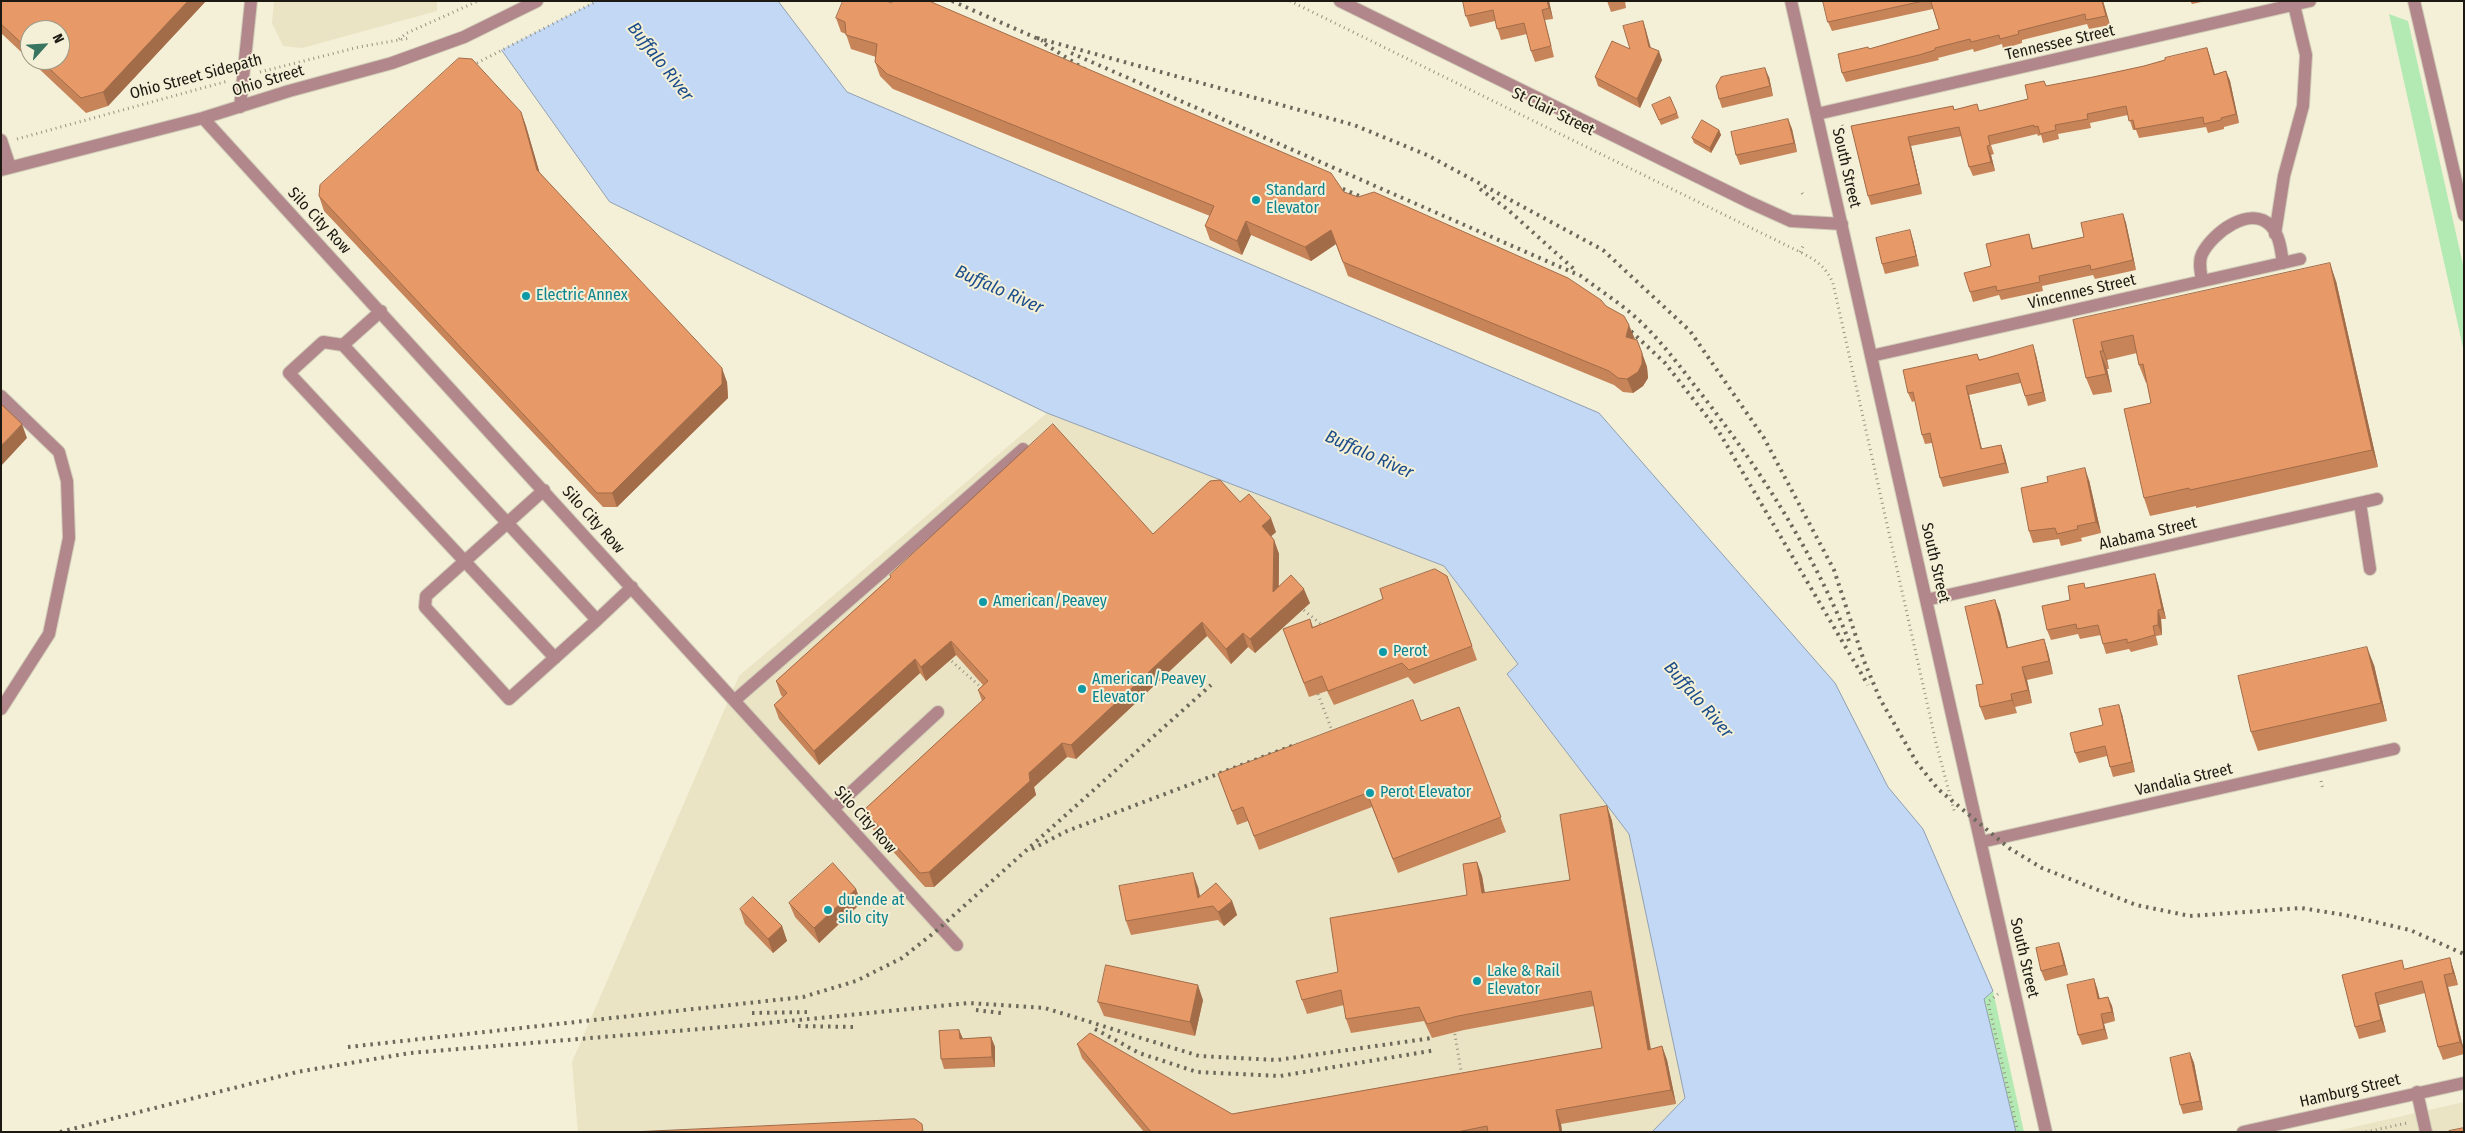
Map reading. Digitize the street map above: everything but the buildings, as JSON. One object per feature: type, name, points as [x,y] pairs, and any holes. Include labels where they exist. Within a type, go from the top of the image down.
[{"type":"street","points":[[240,107],[251,1]]},
{"type":"street","name":"Ohio Street","points":[[6,168],[203,118],[289,91],[392,63],[464,37],[537,1]]},
{"type":"street","name":"St Clair Street","points":[[1340,1],[1791,221],[1842,224]]},
{"type":"street","name":"South Street","points":[[1791,1],[2046,1132]]},
{"type":"street","name":"Tennessee Street","points":[[1817,114],[2310,1]]},
{"type":"street","points":[[2414,1],[2464,215]]},
{"type":"street","points":[[2275,234],[2284,176],[2303,106],[2306,55],[2294,5]]},
{"type":"street","name":"Silo City Row","points":[[203,118],[736,700],[957,945]]},
{"type":"street","points":[[2,141],[6,168]]},
{"type":"street","points":[[2202,281],[2202,254],[2220,232],[2246,219],[2256,218],[2264,220],[2275,234],[2283,263]]},
{"type":"street","name":"Vincennes Street","points":[[1871,356],[2300,259]]},
{"type":"street","points":[[343,345],[380,311]]},
{"type":"street","points":[[555,658],[289,373],[323,342],[343,345],[598,620]]},
{"type":"street","points":[[1,396],[59,452],[67,481],[69,538],[49,634],[1,709]]},
{"type":"street","points":[[736,700],[1023,449]]},
{"type":"street","points":[[544,490],[426,596],[425,607],[509,699],[598,620],[632,587]]},
{"type":"street","name":"Alabama Street","points":[[1926,600],[2377,499]]},
{"type":"street","points":[[2360,503],[2370,569]]},
{"type":"street","points":[[833,809],[938,712]]},
{"type":"street","name":"Vandalia Street","points":[[1981,842],[2394,749]]},
{"type":"street","name":"Hamburg Street","points":[[2243,1132],[2464,1082]]},
{"type":"street","points":[[2418,1092],[2424,1125]]},
{"type":"path","name":"Ohio Street Sidepath","points":[[2,141],[350,49],[398,39],[407,33],[453,14],[478,1]]},
{"type":"path","points":[[477,62],[597,1]]},
{"type":"path","name":"St Clair Street","points":[[1290,1],[1800,252]]},
{"type":"path","points":[[1842,125],[1845,130]]},
{"type":"path","points":[[1804,244],[1800,252],[1821,264],[1833,283],[1936,743],[1957,818]]},
{"type":"path","points":[[1297,604],[1326,629]]},
{"type":"path","points":[[942,653],[984,691]]},
{"type":"path","points":[[1318,694],[1334,736]]},
{"type":"path","points":[[2320,779],[2323,790]]},
{"type":"path","points":[[1998,994],[1988,1002],[2018,1132]]},
{"type":"path","points":[[1453,1022],[1462,1078]]},
{"type":"path","points":[[2366,1132],[2424,1125]]},
{"type":"shaded area","points":[[274,1],[437,1],[437,11],[302,48],[283,46],[272,23]]},
{"type":"shaded area","points":[[1047,413],[1444,566],[1518,665],[1507,675],[1629,834],[1685,1098],[1652,1132],[578,1132],[572,1062],[739,676]]},
{"type":"shaded area","points":[[2464,1102],[2464,1132],[2332,1132]]},
{"type":"green space","points":[[2389,14],[2408,21],[2464,269],[2464,352]]},
{"type":"green space","points":[[1993,991],[2024,1132],[2016,1132],[1984,999]]},
{"type":"water","name":"Buffalo River","points":[[467,1],[778,1],[847,92],[1599,413],[1835,683],[1888,787],[1923,829],[1993,991],[1984,999],[2016,1132],[1652,1132],[1685,1098],[1629,834],[1507,674],[1518,664],[1444,566],[1047,413],[610,202]]},
{"type":"pier","points":[[465,1],[596,1],[499,51]]},
{"type":"railway","points":[[952,1],[1043,41]]},
{"type":"railway","points":[[1037,38],[1354,125],[1427,155],[1603,250],[1690,331],[1764,438],[1834,570],[1864,661],[1880,699],[1917,763],[1938,789],[2009,848],[2042,868],[2136,905],[2190,916],[2301,908],[2345,915],[2410,930],[2464,954]]},
{"type":"railway","points":[[1045,44],[1089,72]]},
{"type":"railway","points":[[1071,53],[1581,276],[1621,305],[1650,331],[1673,358],[1740,445],[1800,540],[1818,573],[1849,641]]},
{"type":"railway","points":[[1329,183],[1373,202]]},
{"type":"railway","points":[[1480,189],[1507,209],[1575,270]]},
{"type":"railway","points":[[1620,321],[1665,363],[1719,432],[1868,685]]},
{"type":"railway","points":[[348,1047],[803,997],[856,981],[902,958],[935,932],[1211,685]]},
{"type":"railway","points":[[1032,849],[1067,831],[1297,744]]},
{"type":"railway","points":[[60,1132],[297,1072],[410,1053],[748,1025],[969,1003],[1045,1008],[1199,1056],[1277,1060],[1432,1038]]},
{"type":"railway","points":[[976,1010],[1001,1013]]},
{"type":"railway","points":[[752,1013],[812,1012]]},
{"type":"railway","points":[[798,1026],[856,1027]]},
{"type":"railway","points":[[1095,1029],[1139,1053],[1197,1072],[1280,1076],[1436,1050]]},
{"type":"place","name":"Standard Elevator","points":[[1256,200]]},
{"type":"place","name":"Electric Annex","points":[[526,296]]},
{"type":"place","name":"American/Peavey","points":[[983,602]]},
{"type":"place","name":"Perot","points":[[1383,652]]},
{"type":"place","name":"American/Peavey Elevator","points":[[1082,689]]},
{"type":"place","name":"Perot Elevator","points":[[1370,793]]},
{"type":"place","name":"duende at silo city","points":[[828,910]]},
{"type":"place","name":"Lake & Rail Elevator","points":[[1477,981]]}]
